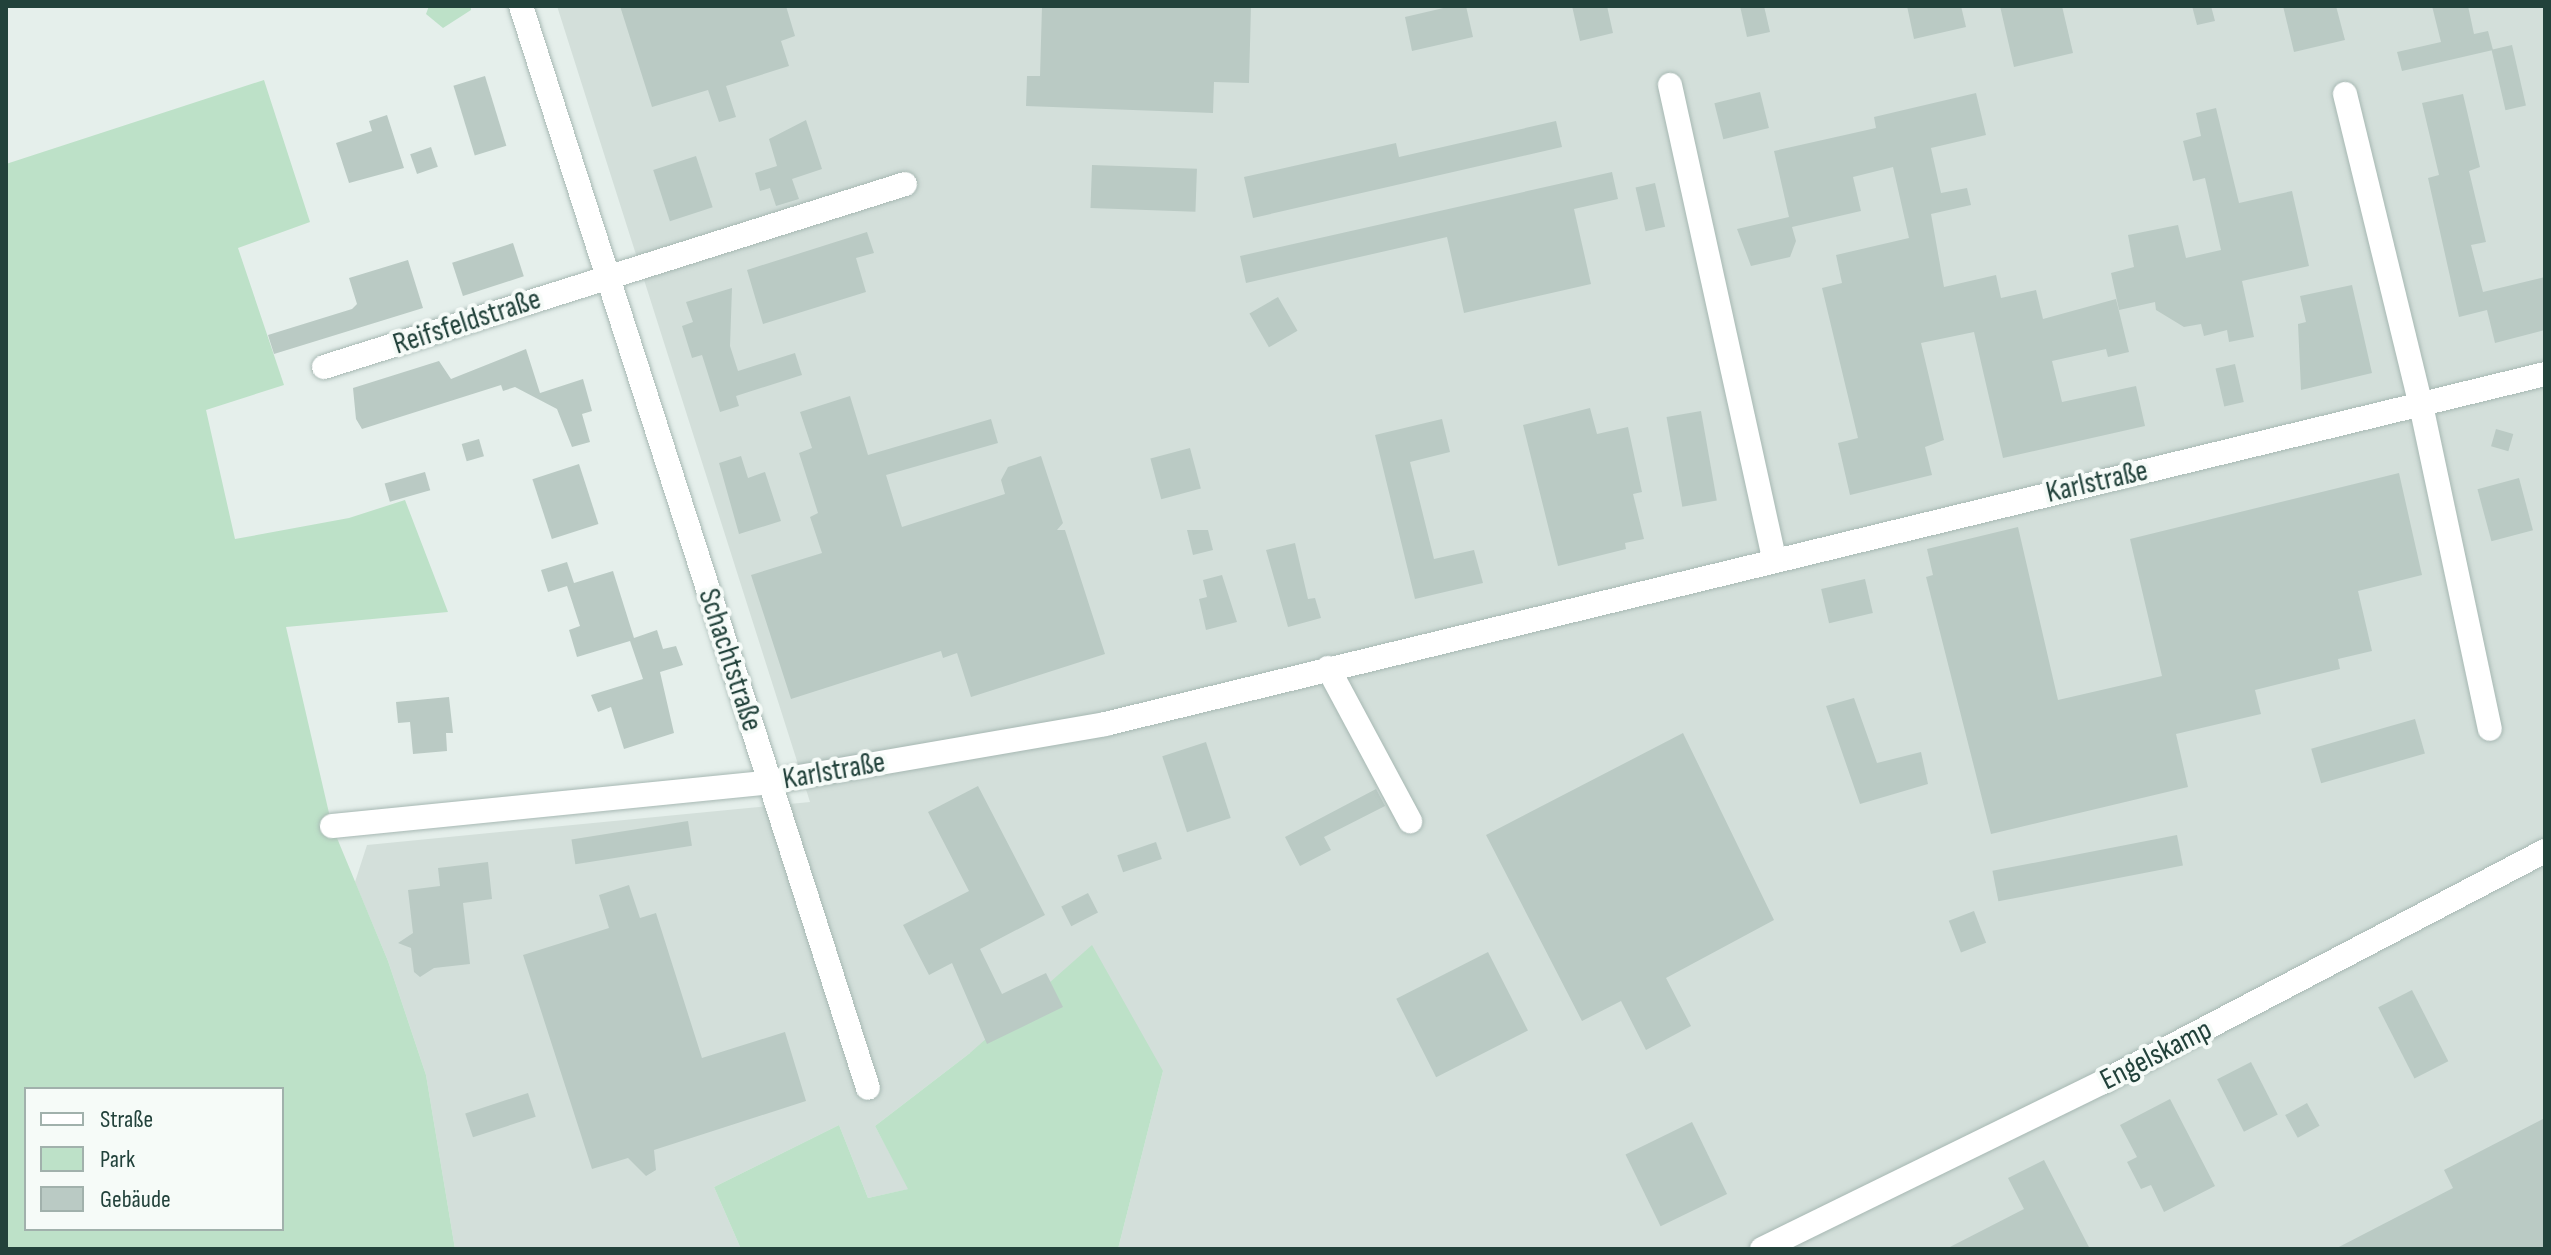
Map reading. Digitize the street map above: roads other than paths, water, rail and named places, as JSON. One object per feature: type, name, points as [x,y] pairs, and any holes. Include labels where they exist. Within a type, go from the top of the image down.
[{"type":"street","name":"Schachtstraße","points":[[521,6],[868,1088]]},
{"type":"street","points":[[1670,85],[1774,559]]},
{"type":"street","points":[[2345,94],[2421,405],[2490,729]]},
{"type":"street","points":[[609,277],[905,184]]},
{"type":"street","name":"Reifsfeldstraße","points":[[324,367],[609,277]]},
{"type":"street","name":"Karlstraße","points":[[332,826],[770,782],[1105,724],[2545,374]]},
{"type":"street","points":[[1328,668],[1410,821]]},
{"type":"street","name":"Engelskamp","points":[[1762,1249],[2103,1082],[2545,851]]}]
